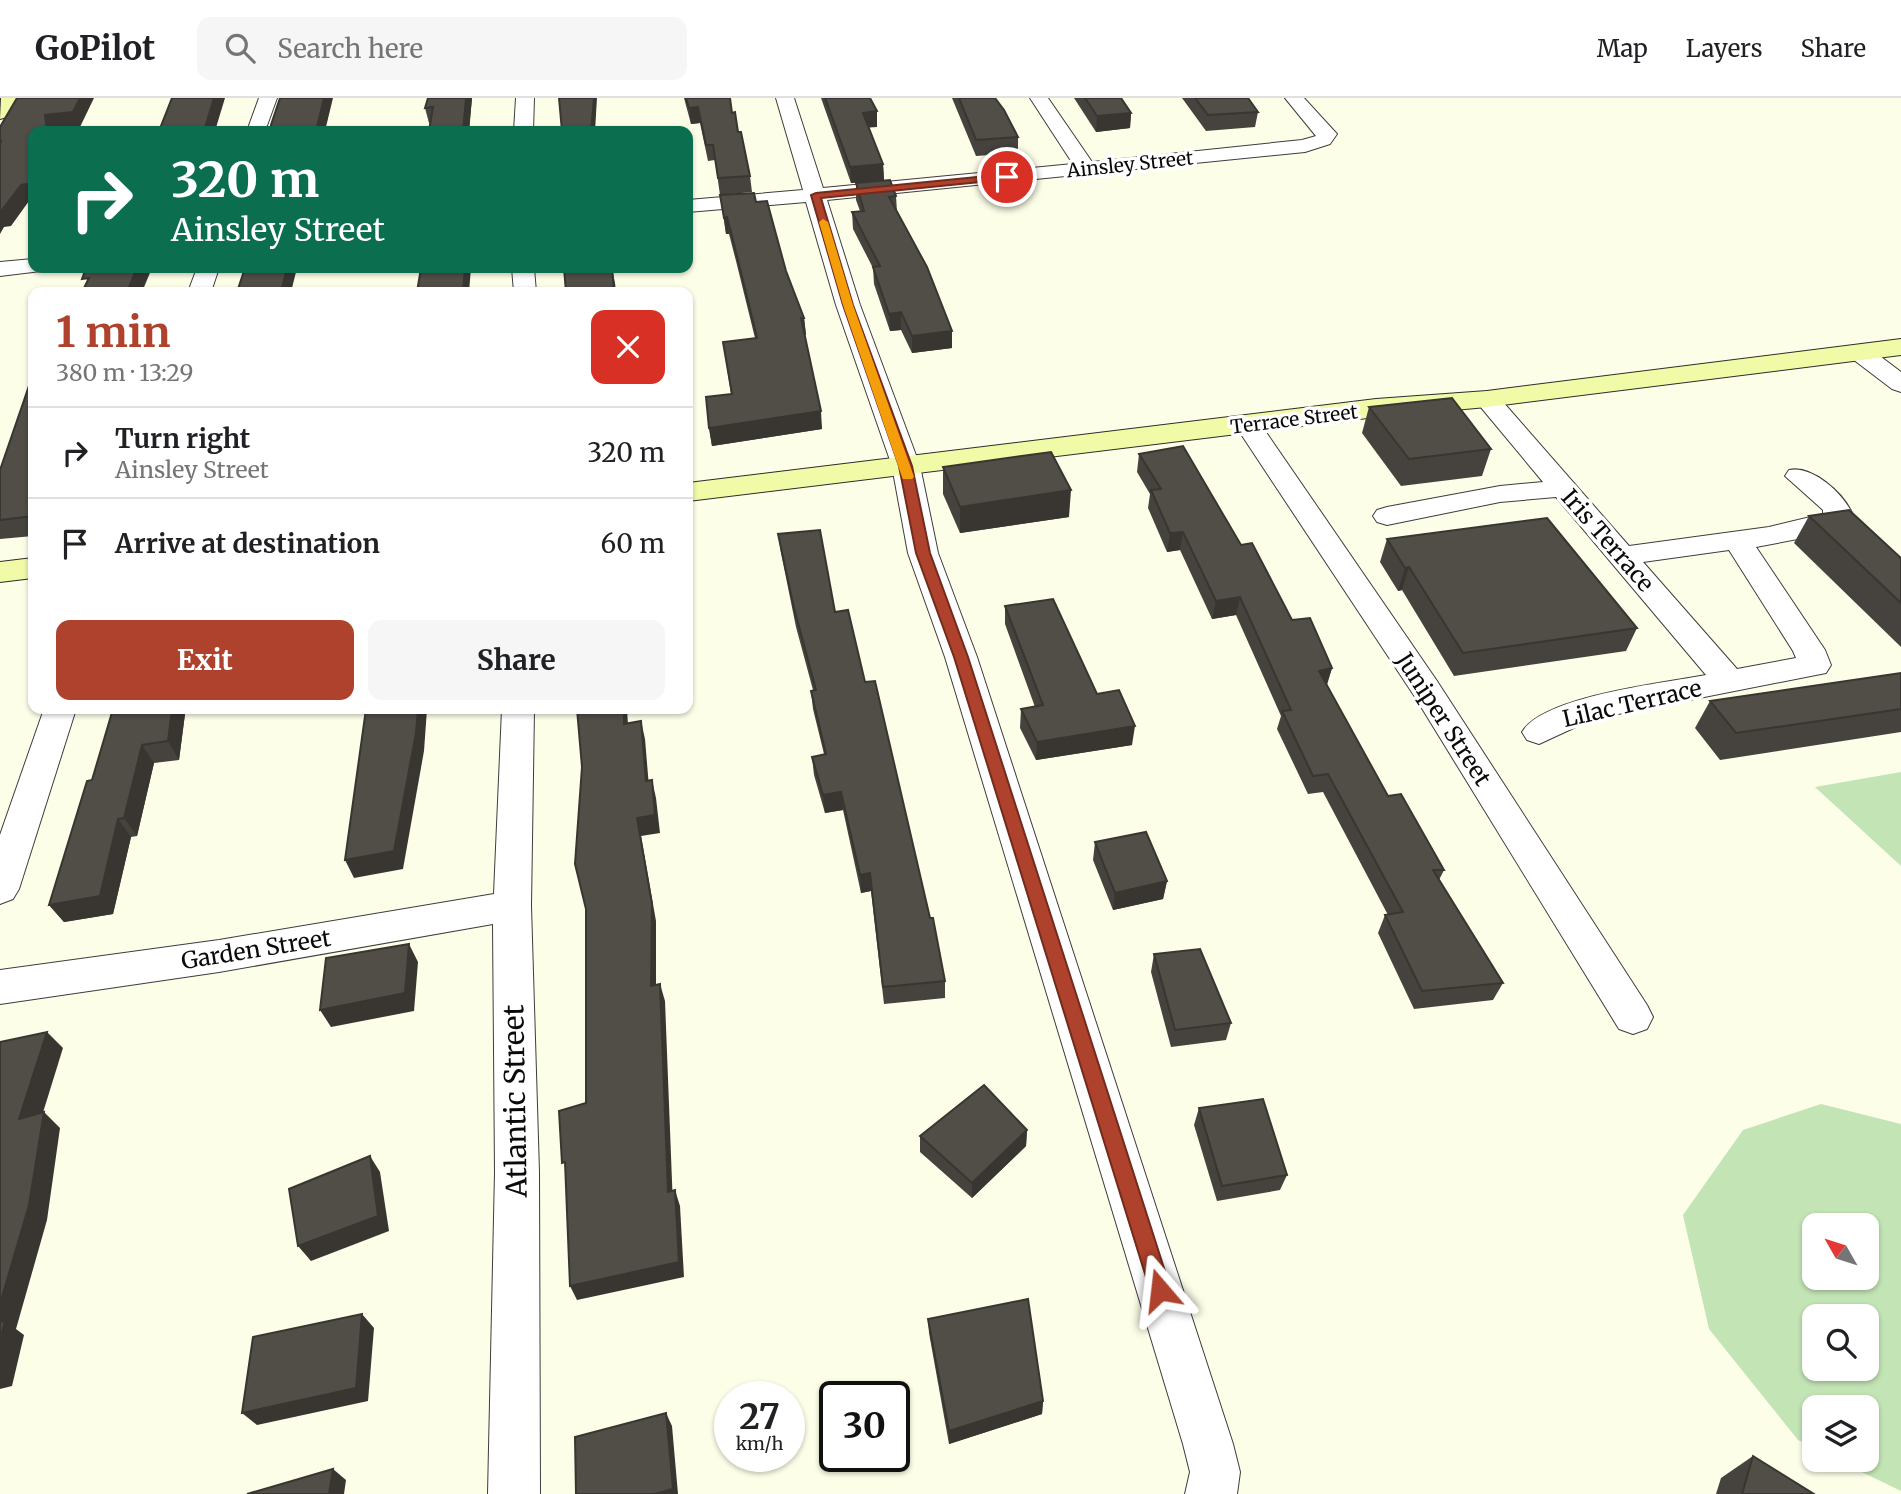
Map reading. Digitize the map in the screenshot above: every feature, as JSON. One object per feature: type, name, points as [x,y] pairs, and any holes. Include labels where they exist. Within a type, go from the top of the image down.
[{"type":"street","points":[[0,113],[10,98]]},
{"type":"street","points":[[258,126],[268,98]]},
{"type":"street","points":[[524,126],[525,98]]},
{"type":"street","points":[[785,98],[848,305],[906,466],[923,553],[961,657],[1208,1444],[1215,1472],[1211,1494]]},
{"type":"street","points":[[1039,98],[1086,169]]},
{"type":"street","name":"Ainsley Street","points":[[693,206],[1086,169],[1305,146],[1320,141],[1327,134],[1294,98]]},
{"type":"street","points":[[0,269],[28,266]]},
{"type":"street","name":"Terrace Street","points":[[693,491],[1376,408],[1487,400],[1901,347]]},
{"type":"street","points":[[1859,352],[1901,384]]},
{"type":"street","name":"Iris Terrace","points":[[1487,400],[1729,681]]},
{"type":"street","name":"Juniper Street","points":[[1248,425],[1426,689],[1633,1017]]},
{"type":"street","points":[[1622,556],[1738,541],[1824,526],[1836,519],[1838,513],[1835,506],[1799,476]]},
{"type":"street","points":[[1387,516],[1500,494],[1562,488]]},
{"type":"street","name":"Lilac Terrace","points":[[1539,732],[1553,722],[1587,709],[1815,666],[1809,650],[1738,541]]},
{"type":"street","points":[[0,572],[28,569]]},
{"type":"street","points":[[0,889],[58,714]]},
{"type":"street","name":"Atlantic Street","points":[[514,1494],[516,1172],[512,906],[519,714]]},
{"type":"street","name":"Garden Street","points":[[0,987],[219,956],[512,906]]},
{"type":"green space","points":[[1901,772],[1901,866],[1815,787]]},
{"type":"green space","points":[[1821,1104],[1901,1124],[1901,1491],[1862,1472],[1879,1472],[1879,1395],[1802,1395],[1802,1442],[1709,1329],[1683,1215],[1743,1130]]},
{"type":"building","points":[[17,98],[80,98],[73,112],[45,115],[46,126],[28,126],[28,184],[21,185],[2,210],[0,127]]},
{"type":"building","points":[[172,98],[214,98],[206,126],[161,126]]},
{"type":"building","points":[[280,98],[324,98],[317,126],[271,125]]},
{"type":"building","points":[[428,98],[466,98],[463,126],[430,126],[433,107],[425,108]]},
{"type":"building","points":[[559,98],[594,98],[591,126],[562,126]]},
{"type":"building","points":[[686,98],[730,98],[738,132],[741,132],[750,176],[718,178],[713,145],[706,145],[698,107],[689,108]]},
{"type":"building","points":[[825,98],[870,98],[877,111],[863,113],[883,164],[850,167]]},
{"type":"building","points":[[959,98],[995,98],[1018,137],[976,140]]},
{"type":"building","points":[[1085,98],[1121,98],[1131,113],[1097,116]]},
{"type":"building","points":[[1195,98],[1248,98],[1258,112],[1208,115]]},
{"type":"building","points":[[890,180],[896,196],[889,197],[927,267],[952,331],[912,336],[901,312],[889,314],[873,267],[880,266],[852,212],[864,211],[856,183]]},
{"type":"building","points":[[754,193],[756,202],[767,201],[786,271],[804,318],[801,318],[821,411],[709,428],[706,397],[732,394],[723,342],[757,338],[720,195]]},
{"type":"building","points":[[84,273],[135,273],[129,287],[84,287],[89,278],[82,279]]},
{"type":"building","points":[[243,273],[286,273],[282,287],[239,287]]},
{"type":"building","points":[[420,273],[465,273],[463,287],[418,287]]},
{"type":"building","points":[[564,273],[612,273],[614,287],[566,287]]},
{"type":"building","points":[[28,389],[28,517],[0,520],[0,470]]},
{"type":"building","points":[[1452,398],[1491,449],[1409,459],[1369,407]]},
{"type":"building","points":[[1183,446],[1241,545],[1252,543],[1292,620],[1310,618],[1332,668],[1319,671],[1388,796],[1401,794],[1444,870],[1433,870],[1503,983],[1422,991],[1385,915],[1403,912],[1328,774],[1313,776],[1282,711],[1291,710],[1240,597],[1216,601],[1183,532],[1170,533],[1151,490],[1161,489],[1139,454]]},
{"type":"building","points":[[1051,452],[1071,490],[960,507],[943,467]]},
{"type":"building","points":[[1849,510],[1901,558],[1901,603],[1809,516]]},
{"type":"building","points":[[1547,518],[1637,628],[1463,653],[1409,567],[1405,568],[1387,539]]},
{"type":"building","points":[[820,530],[835,612],[848,610],[865,682],[875,681],[930,918],[933,918],[945,981],[883,987],[870,873],[860,875],[841,792],[823,795],[812,757],[826,754],[811,691],[816,690],[778,534]]},
{"type":"building","points":[[1053,599],[1097,694],[1119,690],[1135,726],[1037,742],[1021,709],[1043,705],[1005,606]]},
{"type":"building","points":[[1901,673],[1901,709],[1736,733],[1710,701]]},
{"type":"building","points":[[112,714],[171,714],[168,741],[142,745],[124,818],[118,819],[100,896],[49,905],[87,781],[92,780]]},
{"type":"building","points":[[365,714],[418,714],[394,851],[345,860]]},
{"type":"building","points":[[577,714],[624,714],[624,724],[641,721],[646,781],[652,780],[655,815],[637,818],[652,904],[651,986],[660,984],[668,1192],[675,1190],[679,1262],[570,1286],[565,1162],[562,1163],[559,1111],[586,1103],[586,909],[575,864],[582,767]]},
{"type":"building","points":[[1146,832],[1167,881],[1115,893],[1095,842]]},
{"type":"building","points":[[409,944],[405,993],[320,1010],[326,958]]},
{"type":"building","points":[[1200,949],[1231,1023],[1175,1030],[1154,954]]},
{"type":"building","points":[[47,1032],[19,1119],[44,1112],[29,1205],[0,1304],[0,1042]]},
{"type":"building","points":[[984,1085],[1027,1130],[972,1183],[920,1136]]},
{"type":"building","points":[[1263,1099],[1287,1175],[1222,1186],[1199,1108]]},
{"type":"building","points":[[370,1156],[378,1216],[298,1246],[289,1189]]},
{"type":"building","points":[[1028,1299],[1043,1401],[949,1431],[928,1319]]},
{"type":"building","points":[[362,1314],[356,1388],[242,1413],[253,1337]]},
{"type":"building","points":[[5,1321],[0,1340],[0,1322]]},
{"type":"building","points":[[666,1413],[673,1489],[654,1494],[576,1494],[575,1437]]},
{"type":"building","points":[[1753,1456],[1814,1494],[1742,1494]]},
{"type":"building","points":[[333,1469],[329,1494],[247,1494]]},
{"type":"slow traffic","points":[[823,222],[848,305],[908,477]]},
{"type":"route","points":[[1007,177],[816,195],[848,305],[906,466],[923,553],[961,657],[1160,1290]]}]
